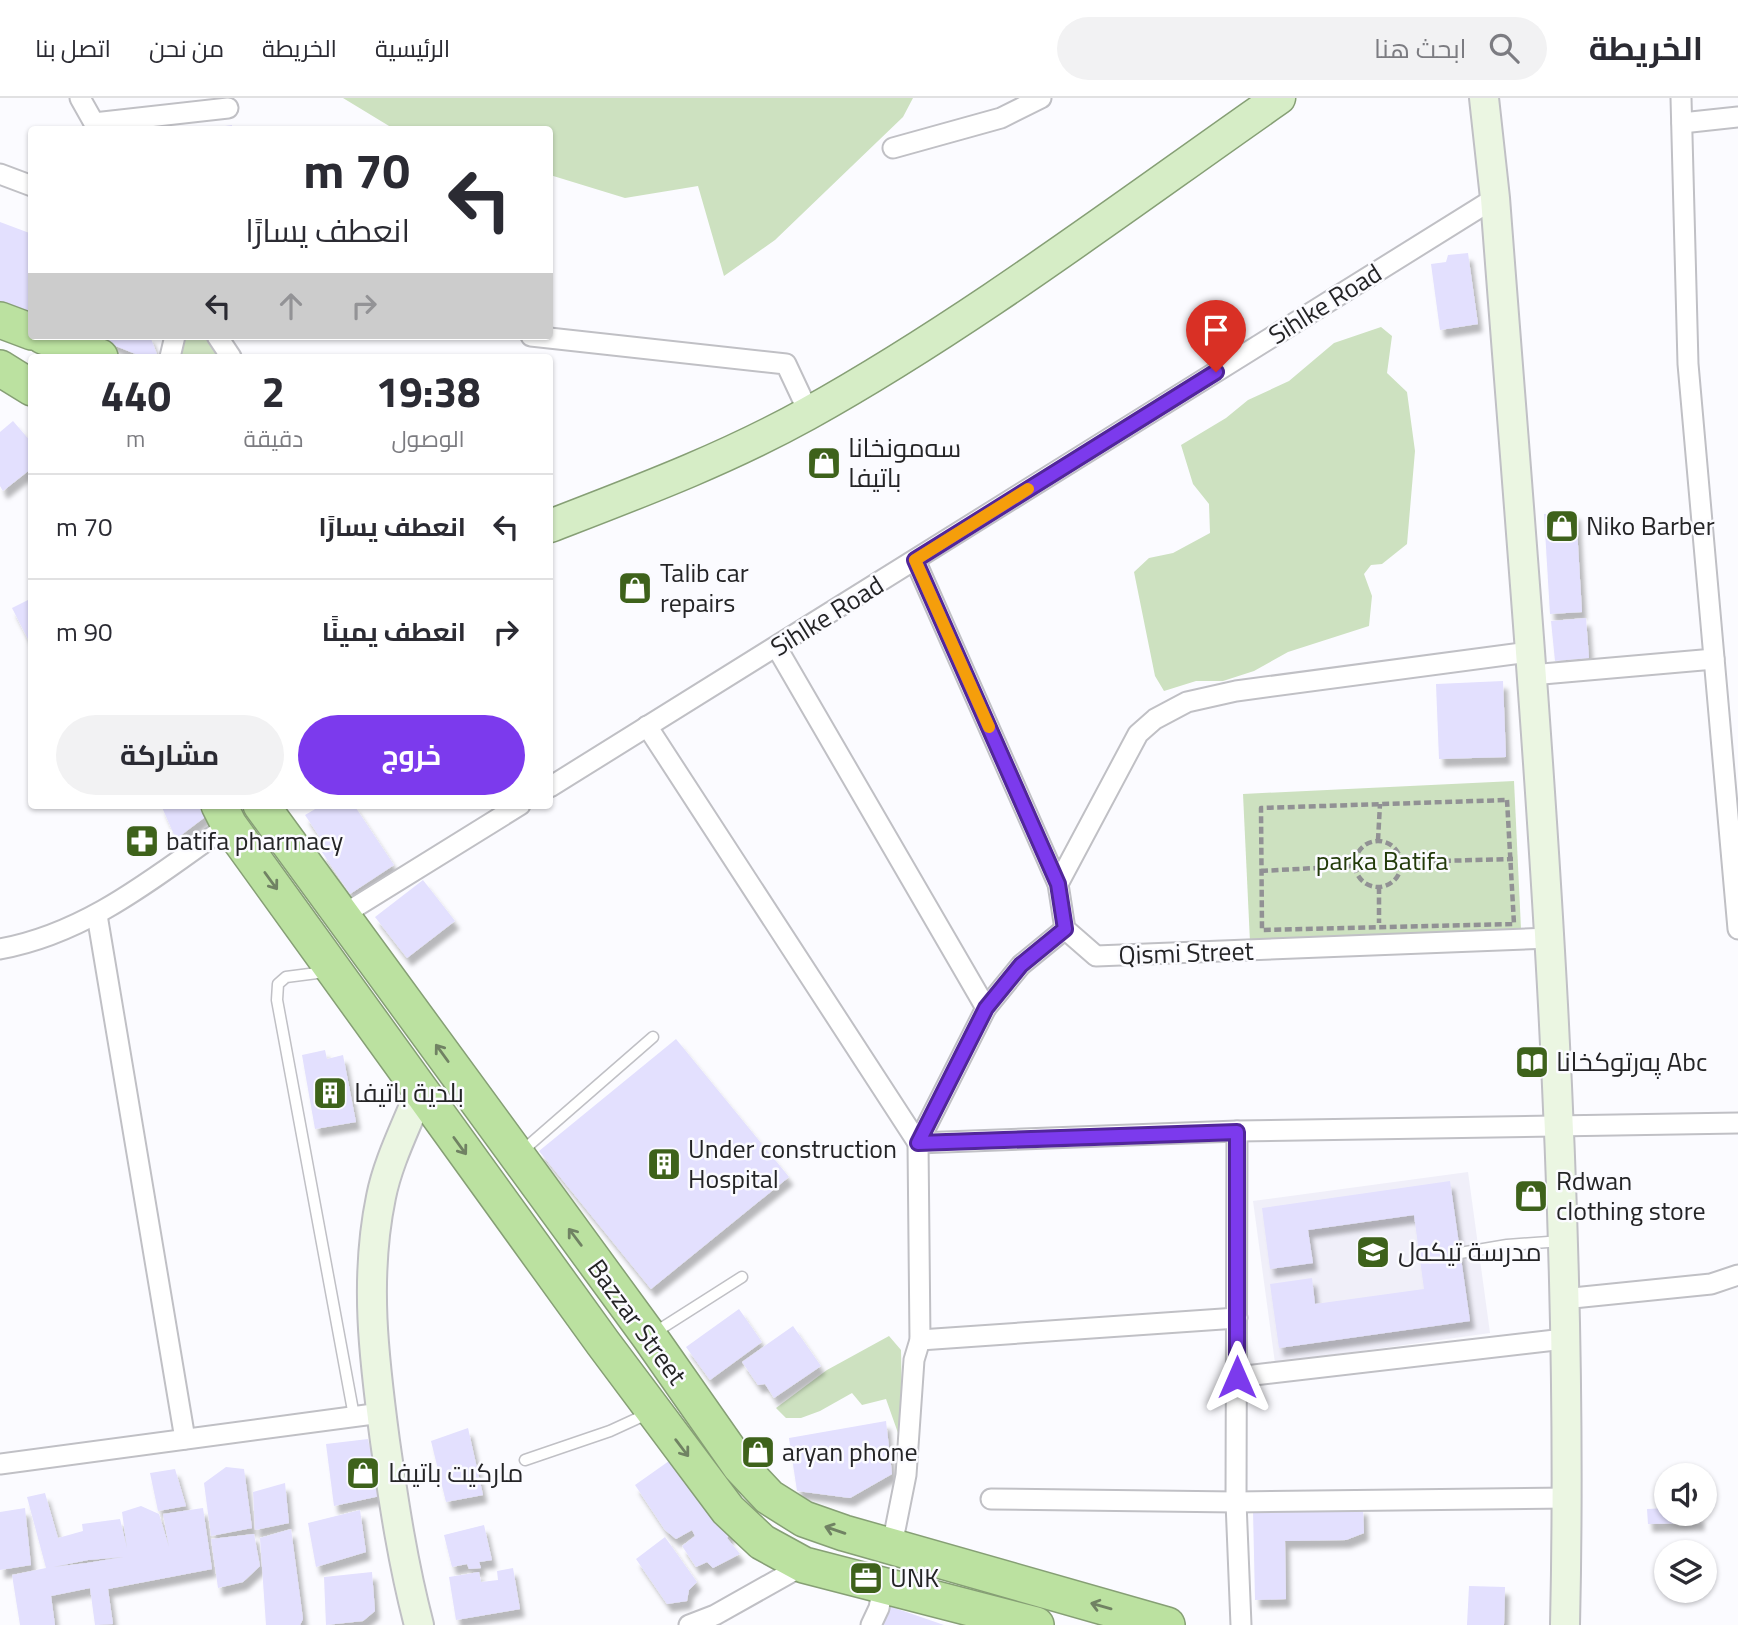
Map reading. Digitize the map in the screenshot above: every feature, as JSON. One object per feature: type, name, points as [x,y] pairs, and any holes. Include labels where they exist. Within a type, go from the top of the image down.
[{"type":"highway","points":[[0,320],[28,330]]},
{"type":"highway","points":[[54,340],[92,354]]},
{"type":"highway","points":[[0,368],[28,386]]},
{"type":"highway","name":"Bazzar Street","points":[[264,809],[643,1328],[740,1466],[769,1497],[804,1519],[1167,1625]]},
{"type":"highway","name":"Bazzar Street","points":[[224,815],[603,1343],[744,1527],[762,1542],[804,1565],[1016,1622]]},
{"type":"highway","points":[[603,1343],[643,1328]]},
{"type":"main road","points":[[554,521],[677,478],[809,413],[944,329],[1279,98]]},
{"type":"main road","points":[[1484,98],[1495,198],[1550,938],[1559,1127],[1568,1499],[1565,1625]]},
{"type":"main road","points":[[419,1625],[368,1414],[372,1341],[371,1266],[381,1194],[420,1091]]},
{"type":"street","points":[[80,98],[96,126],[228,108]]},
{"type":"street","points":[[893,148],[1001,118],[1041,98]]},
{"type":"street","points":[[1681,98],[1688,365],[1738,929]]},
{"type":"street","points":[[1682,123],[1738,117]]},
{"type":"street","points":[[0,174],[28,184]]},
{"type":"street","name":"Sihlke Road","points":[[553,785],[777,648],[1495,198]]},
{"type":"street","points":[[553,338],[786,364],[809,413]]},
{"type":"street","points":[[892,1545],[908,1462],[914,1360],[920,1340],[916,1211],[918,1143],[986,1008],[1021,965],[1065,929],[1058,884],[915,560]]},
{"type":"street","points":[[777,648],[986,1008]]},
{"type":"street","points":[[1058,884],[1138,734],[1156,719],[1187,702],[1236,691],[1530,664],[1714,659]]},
{"type":"street","points":[[647,726],[918,1143]]},
{"type":"street","points":[[341,916],[514,809]]},
{"type":"street","points":[[0,949],[61,932],[97,915],[224,815]]},
{"type":"street","points":[[97,915],[185,1439]]},
{"type":"street","name":"Qismi Street","points":[[1065,929],[1096,956],[1550,938]]},
{"type":"street","points":[[918,1143],[1237,1132],[1738,1123]]},
{"type":"street","points":[[1237,1132],[1236,1502],[1241,1625]]},
{"type":"street","points":[[1563,1299],[1711,1284],[1738,1275]]},
{"type":"street","points":[[920,1340],[1237,1318]]},
{"type":"street","points":[[1237,1377],[1564,1339]]},
{"type":"street","points":[[0,1464],[368,1414]]},
{"type":"street","points":[[991,1499],[1236,1502],[1568,1499]]},
{"type":"street","points":[[689,1625],[715,1615],[804,1565]]},
{"type":"street","points":[[871,1625],[879,1608],[883,1586]]},
{"type":"lane","points":[[336,971],[286,977],[278,984],[277,1000],[368,1414]]},
{"type":"lane","points":[[516,1157],[653,1037]]},
{"type":"lane","points":[[1460,1254],[1507,1245],[1562,1241]]},
{"type":"lane","points":[[643,1328],[742,1277]]},
{"type":"lane","points":[[525,1460],[610,1431],[654,1411]]},
{"type":"path","points":[[1507,800],[1511,859],[1514,924],[1262,930],[1261,808],[1507,800]]},
{"type":"path","points":[[1378,840],[1380,804]]},
{"type":"path","points":[[1378,840],[1395,848],[1402,862],[1397,877],[1379,887],[1364,882],[1353,866],[1360,848],[1378,840]]},
{"type":"path","points":[[1402,862],[1511,859],[1546,874]]},
{"type":"path","points":[[1261,871],[1353,866]]},
{"type":"path","points":[[1379,887],[1379,928]]},
{"type":"shaded area","points":[[1468,1172],[1490,1333],[1275,1363],[1253,1201]]},
{"type":"green space","points":[[343,98],[913,98],[903,117],[775,240],[724,276],[698,186],[625,198],[553,176],[553,126],[389,126]]},
{"type":"green space","points":[[1381,327],[1392,336],[1387,373],[1407,392],[1415,451],[1407,544],[1382,564],[1371,565],[1364,574],[1372,596],[1369,626],[1288,652],[1254,671],[1223,681],[1196,681],[1164,691],[1155,676],[1134,572],[1149,558],[1173,553],[1210,533],[1209,504],[1193,484],[1181,445],[1226,418],[1248,400],[1289,381],[1334,343]]},
{"type":"green space","points":[[185,340],[209,340],[218,354],[181,354]]},
{"type":"green space","name":"parka Batifa","points":[[1514,781],[1521,929],[1250,942],[1243,794]]},
{"type":"green space","points":[[889,1336],[901,1350],[902,1399],[898,1433],[886,1399],[862,1405],[852,1393],[801,1418],[786,1418],[776,1408],[827,1370]]},
{"type":"building","points":[[0,222],[28,232],[28,313],[0,303]]},
{"type":"building","points":[[1468,253],[1478,324],[1440,330],[1431,264],[1446,262],[1448,255]]},
{"type":"building","points":[[101,340],[152,340],[157,354],[136,354]]},
{"type":"building","points":[[13,421],[28,438],[28,471],[3,491],[0,486],[0,432]]},
{"type":"building","points":[[1576,512],[1582,612],[1550,614],[1544,514]]},
{"type":"building","points":[[28,600],[28,639],[12,608]]},
{"type":"building","points":[[1586,618],[1589,658],[1555,661],[1551,621]]},
{"type":"building","points":[[1503,681],[1506,757],[1439,759],[1436,684]]},
{"type":"building","points":[[163,809],[212,809],[213,811],[176,839]]},
{"type":"building","points":[[315,809],[357,809],[394,865],[350,894],[322,852],[327,848],[305,815]]},
{"type":"building","points":[[423,880],[455,921],[407,958],[375,917]]},
{"type":"building","name":"Under construction Hospital","points":[[676,1039],[789,1177],[651,1289],[539,1151]]},
{"type":"building","name":"بلدية باتيفا","points":[[325,1050],[327,1059],[343,1055],[356,1122],[315,1129],[302,1055]]},
{"type":"building","points":[[1450,1181],[1470,1321],[1279,1348],[1270,1284],[1312,1278],[1315,1304],[1424,1289],[1414,1215],[1308,1230],[1313,1263],[1270,1269],[1262,1208]]},
{"type":"building","points":[[739,1309],[762,1342],[710,1380],[686,1347]]},
{"type":"building","points":[[793,1326],[821,1366],[774,1398],[765,1384],[758,1385],[742,1362]]},
{"type":"building","points":[[886,1421],[892,1474],[850,1498],[797,1491],[789,1438]]},
{"type":"building","points":[[468,1428],[483,1495],[446,1502],[431,1441]]},
{"type":"building","points":[[368,1439],[380,1496],[334,1506],[326,1444]]},
{"type":"building","points":[[669,1461],[714,1516],[732,1531],[727,1538],[740,1554],[713,1568],[707,1562],[696,1567],[682,1546],[695,1536],[692,1530],[676,1539],[665,1530],[635,1485]]},
{"type":"building","points":[[226,1467],[244,1469],[252,1528],[211,1536],[204,1483]]},
{"type":"building","points":[[175,1469],[186,1506],[158,1511],[150,1473]]},
{"type":"building","points":[[285,1483],[289,1523],[255,1530],[253,1492]]},
{"type":"building","points":[[45,1493],[58,1538],[83,1531],[82,1524],[120,1519],[127,1548],[122,1512],[141,1506],[159,1514],[169,1547],[163,1514],[203,1508],[212,1569],[108,1589],[113,1624],[95,1625],[90,1588],[51,1596],[55,1625],[20,1625],[12,1575],[46,1568],[27,1497]],"holes":[[[123,1557],[87,1563],[53,1567]]]},
{"type":"building","points":[[1363,1507],[1364,1533],[1346,1540],[1285,1541],[1286,1599],[1255,1600],[1253,1510]]},
{"type":"building","points":[[25,1508],[31,1565],[0,1570],[0,1512]]},
{"type":"building","points":[[1647,1509],[1654,1509],[1654,1524],[1648,1524]]},
{"type":"building","points":[[360,1510],[366,1552],[316,1567],[308,1523]]},
{"type":"building","points":[[484,1525],[492,1560],[479,1562],[481,1568],[469,1569],[467,1564],[452,1567],[444,1535]]},
{"type":"building","points":[[291,1529],[303,1619],[300,1625],[266,1625],[260,1538]]},
{"type":"building","points":[[254,1534],[260,1566],[243,1582],[218,1588],[211,1539]]},
{"type":"building","points":[[665,1537],[697,1582],[689,1590],[687,1601],[667,1604],[636,1559]]},
{"type":"building","points":[[513,1568],[520,1609],[456,1620],[449,1577],[479,1572],[481,1582],[498,1580],[497,1571]]},
{"type":"building","points":[[372,1572],[375,1611],[363,1621],[326,1625],[324,1577]]},
{"type":"building","points":[[1469,1586],[1505,1587],[1504,1625],[1467,1625]]},
{"type":"building","points":[[886,1605],[944,1625],[883,1625],[885,1621],[880,1619]]},
{"type":"slow traffic","points":[[989,727],[915,560],[1028,489]]},
{"type":"place","name":"سه‌مونخانا باتيفا","points":[[824,463]]},
{"type":"place","name":"Niko Barber","points":[[1562,526]]},
{"type":"place","name":"Talib car repairs","points":[[635,588]]},
{"type":"place","name":"batifa pharmacy","points":[[142,841]]},
{"type":"place","name":"په‌رتوكخانا Abc","points":[[1532,1062]]},
{"type":"place","name":"بلدية باتيفا","points":[[330,1093]]},
{"type":"place","name":"Under construction Hospital","points":[[664,1164]]},
{"type":"place","name":"Rdwan clothing store","points":[[1531,1196]]},
{"type":"place","name":"مدرسة تيكه‌ل","points":[[1373,1252]]},
{"type":"place","name":"aryan phone","points":[[758,1452]]},
{"type":"place","name":"ماركيت باتيفا","points":[[363,1473]]},
{"type":"place","name":"UNK","points":[[866,1578]]},
{"type":"route","points":[[1216,372],[915,560],[1058,884],[1065,929],[1021,965],[986,1008],[918,1143],[1237,1132],[1237,1377]]}]
